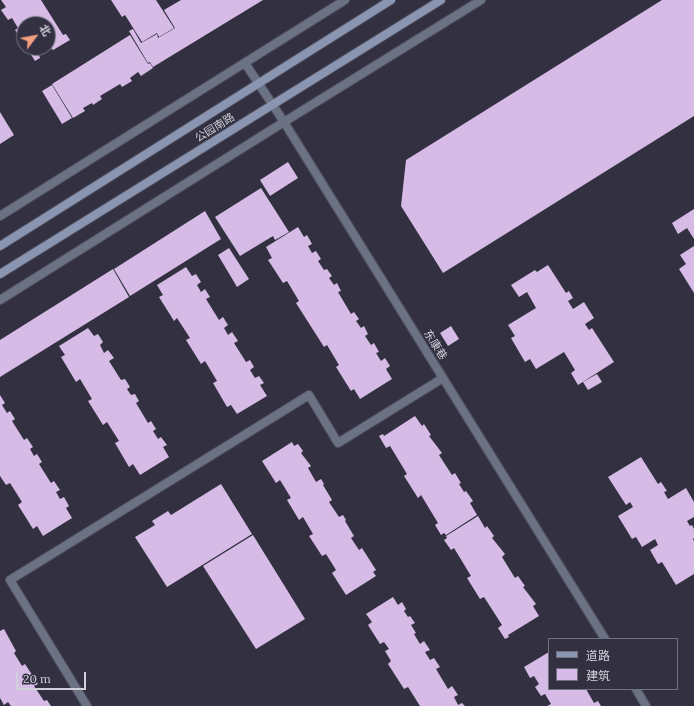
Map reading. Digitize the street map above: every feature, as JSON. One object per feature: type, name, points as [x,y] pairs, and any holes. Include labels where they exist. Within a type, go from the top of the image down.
[{"type":"main road","name":"公园南路","points":[[0,246],[391,0]]},
{"type":"main road","name":"公园南路","points":[[0,274],[441,0]]},
{"type":"street","points":[[0,216],[345,0]]},
{"type":"street","points":[[0,300],[481,0]]},
{"type":"street","name":"东康巷","points":[[245,62],[284,122],[604,638]]},
{"type":"street","points":[[88,706],[10,580],[309,395],[338,443],[442,378]]},
{"type":"street","points":[[637,690],[646,706]]},
{"type":"building","points":[[1,0],[41,0],[51,16],[16,16],[16,25],[12,18],[8,20],[1,10],[6,7]]},
{"type":"building","points":[[111,0],[156,0],[174,28],[159,37],[157,33],[142,42],[125,15],[122,17]]},
{"type":"building","points":[[181,0],[263,0],[153,67],[150,62],[148,63],[129,31],[133,29],[141,43],[157,34],[158,38],[175,28],[164,10]]},
{"type":"building","points":[[662,0],[694,0],[694,116],[443,273],[401,206],[406,160]]},
{"type":"building","points":[[56,24],[63,35],[66,34],[70,40],[56,48]]},
{"type":"building","points":[[130,35],[148,64],[150,63],[153,68],[141,76],[138,72],[130,78],[132,81],[122,87],[120,84],[100,96],[102,99],[93,105],[92,103],[83,108],[85,111],[73,118],[52,84]]},
{"type":"building","points":[[32,56],[39,56],[40,58],[35,61]]},
{"type":"building","points":[[52,85],[72,118],[62,124],[42,91]]},
{"type":"building","points":[[0,112],[14,135],[0,144]]},
{"type":"building","points":[[288,162],[298,178],[270,196],[260,180]]},
{"type":"building","points":[[261,188],[289,232],[275,240],[273,236],[240,256],[215,217]]},
{"type":"building","points":[[694,209],[694,239],[687,228],[678,234],[672,223]]},
{"type":"building","points":[[205,211],[221,239],[130,296],[114,269]]},
{"type":"building","points":[[298,227],[304,237],[307,235],[312,244],[308,246],[312,253],[316,251],[321,259],[318,261],[324,270],[327,269],[332,276],[329,278],[334,285],[337,283],[341,291],[338,292],[351,314],[354,312],[359,319],[356,321],[361,328],[364,326],[368,334],[365,336],[371,345],[374,343],[379,352],[376,353],[381,361],[385,358],[390,366],[386,369],[392,379],[360,399],[354,389],[351,391],[336,367],[339,365],[327,345],[324,347],[296,303],[299,301],[287,281],[283,283],[268,260],[272,258],[266,247]]},
{"type":"building","points":[[694,246],[694,293],[679,269],[686,264],[680,255]]},
{"type":"building","points":[[229,248],[249,279],[237,287],[218,255]]},
{"type":"building","points":[[548,265],[566,293],[569,291],[573,298],[568,301],[573,309],[584,302],[594,318],[585,324],[589,330],[592,328],[614,362],[578,385],[571,373],[575,370],[564,352],[536,369],[530,359],[525,362],[511,338],[515,336],[508,325],[536,308],[527,292],[519,297],[511,285],[535,270],[537,272]]},
{"type":"building","points":[[186,267],[192,276],[196,274],[201,282],[197,285],[201,292],[205,289],[210,297],[206,299],[219,320],[223,317],[228,325],[224,328],[228,335],[232,332],[238,341],[234,343],[246,362],[250,360],[254,367],[250,370],[255,378],[259,376],[264,383],[260,385],[267,396],[237,414],[231,405],[227,407],[213,383],[217,381],[205,361],[201,364],[186,340],[190,338],[177,318],[174,321],[159,297],[163,295],[157,285]]},
{"type":"building","points":[[113,269],[129,297],[0,377],[0,340]]},
{"type":"building","points":[[451,326],[459,339],[448,346],[440,333]]},
{"type":"building","points":[[88,328],[94,336],[98,334],[103,342],[100,345],[104,353],[108,350],[114,358],[109,361],[121,380],[125,379],[130,387],[127,389],[131,395],[135,394],[139,401],[136,403],[148,423],[151,421],[156,429],[153,431],[158,439],[161,437],[167,445],[163,447],[169,457],[140,475],[133,464],[129,467],[115,443],[119,441],[107,422],[103,425],[88,401],[92,399],[80,379],[76,382],[61,357],[65,355],[59,346]]},
{"type":"building","points":[[597,374],[602,382],[588,390],[583,382]]},
{"type":"building","points":[[0,395],[5,403],[2,405],[7,413],[10,411],[15,419],[12,421],[24,440],[27,438],[33,447],[30,449],[34,456],[37,454],[42,462],[39,464],[51,483],[54,481],[60,490],[56,492],[60,499],[64,497],[69,506],[66,508],[72,518],[43,536],[37,526],[33,529],[18,505],[22,502],[10,483],[6,485],[0,476]]},
{"type":"building","points":[[415,416],[422,426],[424,424],[431,435],[429,436],[442,453],[439,455],[452,475],[455,473],[464,492],[466,491],[473,501],[470,503],[477,515],[446,535],[444,533],[441,535],[435,525],[438,523],[421,495],[418,498],[404,476],[407,474],[390,446],[386,448],[379,436],[383,434],[384,436]]},
{"type":"building","points":[[292,442],[294,446],[298,444],[303,451],[301,453],[311,466],[308,468],[316,482],[321,479],[332,500],[329,502],[339,517],[343,515],[354,536],[351,538],[359,550],[362,548],[376,570],[373,572],[376,576],[346,595],[332,573],[336,570],[326,554],[322,556],[309,536],[313,534],[303,517],[299,520],[287,500],[291,498],[280,480],[276,483],[262,461]]},
{"type":"building","points":[[641,457],[658,484],[661,482],[667,491],[664,492],[668,499],[686,488],[694,502],[694,517],[687,521],[694,529],[694,574],[676,585],[662,562],[658,564],[650,550],[658,545],[655,539],[642,547],[636,537],[632,539],[618,516],[633,507],[630,502],[626,505],[608,477]]},
{"type":"building","points":[[221,484],[252,534],[167,587],[135,537],[155,525],[152,521],[168,511],[171,515]]},
{"type":"building","points":[[478,516],[485,528],[487,526],[494,536],[492,538],[505,554],[502,557],[515,578],[518,576],[525,586],[523,587],[536,604],[533,606],[539,616],[508,635],[509,637],[505,639],[498,628],[502,625],[484,597],[480,599],[467,578],[471,576],[454,548],[451,550],[444,540],[447,538],[446,536]]},
{"type":"building","points":[[253,535],[305,619],[256,649],[203,566]]},
{"type":"building","points":[[393,597],[398,605],[402,602],[406,609],[404,611],[415,623],[411,625],[416,633],[414,634],[420,644],[424,641],[430,650],[425,652],[430,660],[434,658],[440,667],[436,669],[448,689],[452,686],[458,695],[454,697],[458,705],[462,703],[465,706],[420,706],[408,687],[404,689],[388,664],[391,661],[385,651],[389,649],[384,642],[380,644],[368,625],[372,622],[366,614]]},
{"type":"building","points":[[4,629],[16,651],[14,653],[22,666],[25,664],[38,684],[34,686],[44,701],[47,700],[51,706],[11,706],[8,702],[4,705],[0,698],[0,631]]},
{"type":"building","points":[[548,653],[548,690],[587,690],[594,703],[598,701],[601,706],[547,706],[551,704],[545,694],[541,696],[535,687],[539,684],[534,676],[530,678],[524,667]]}]
